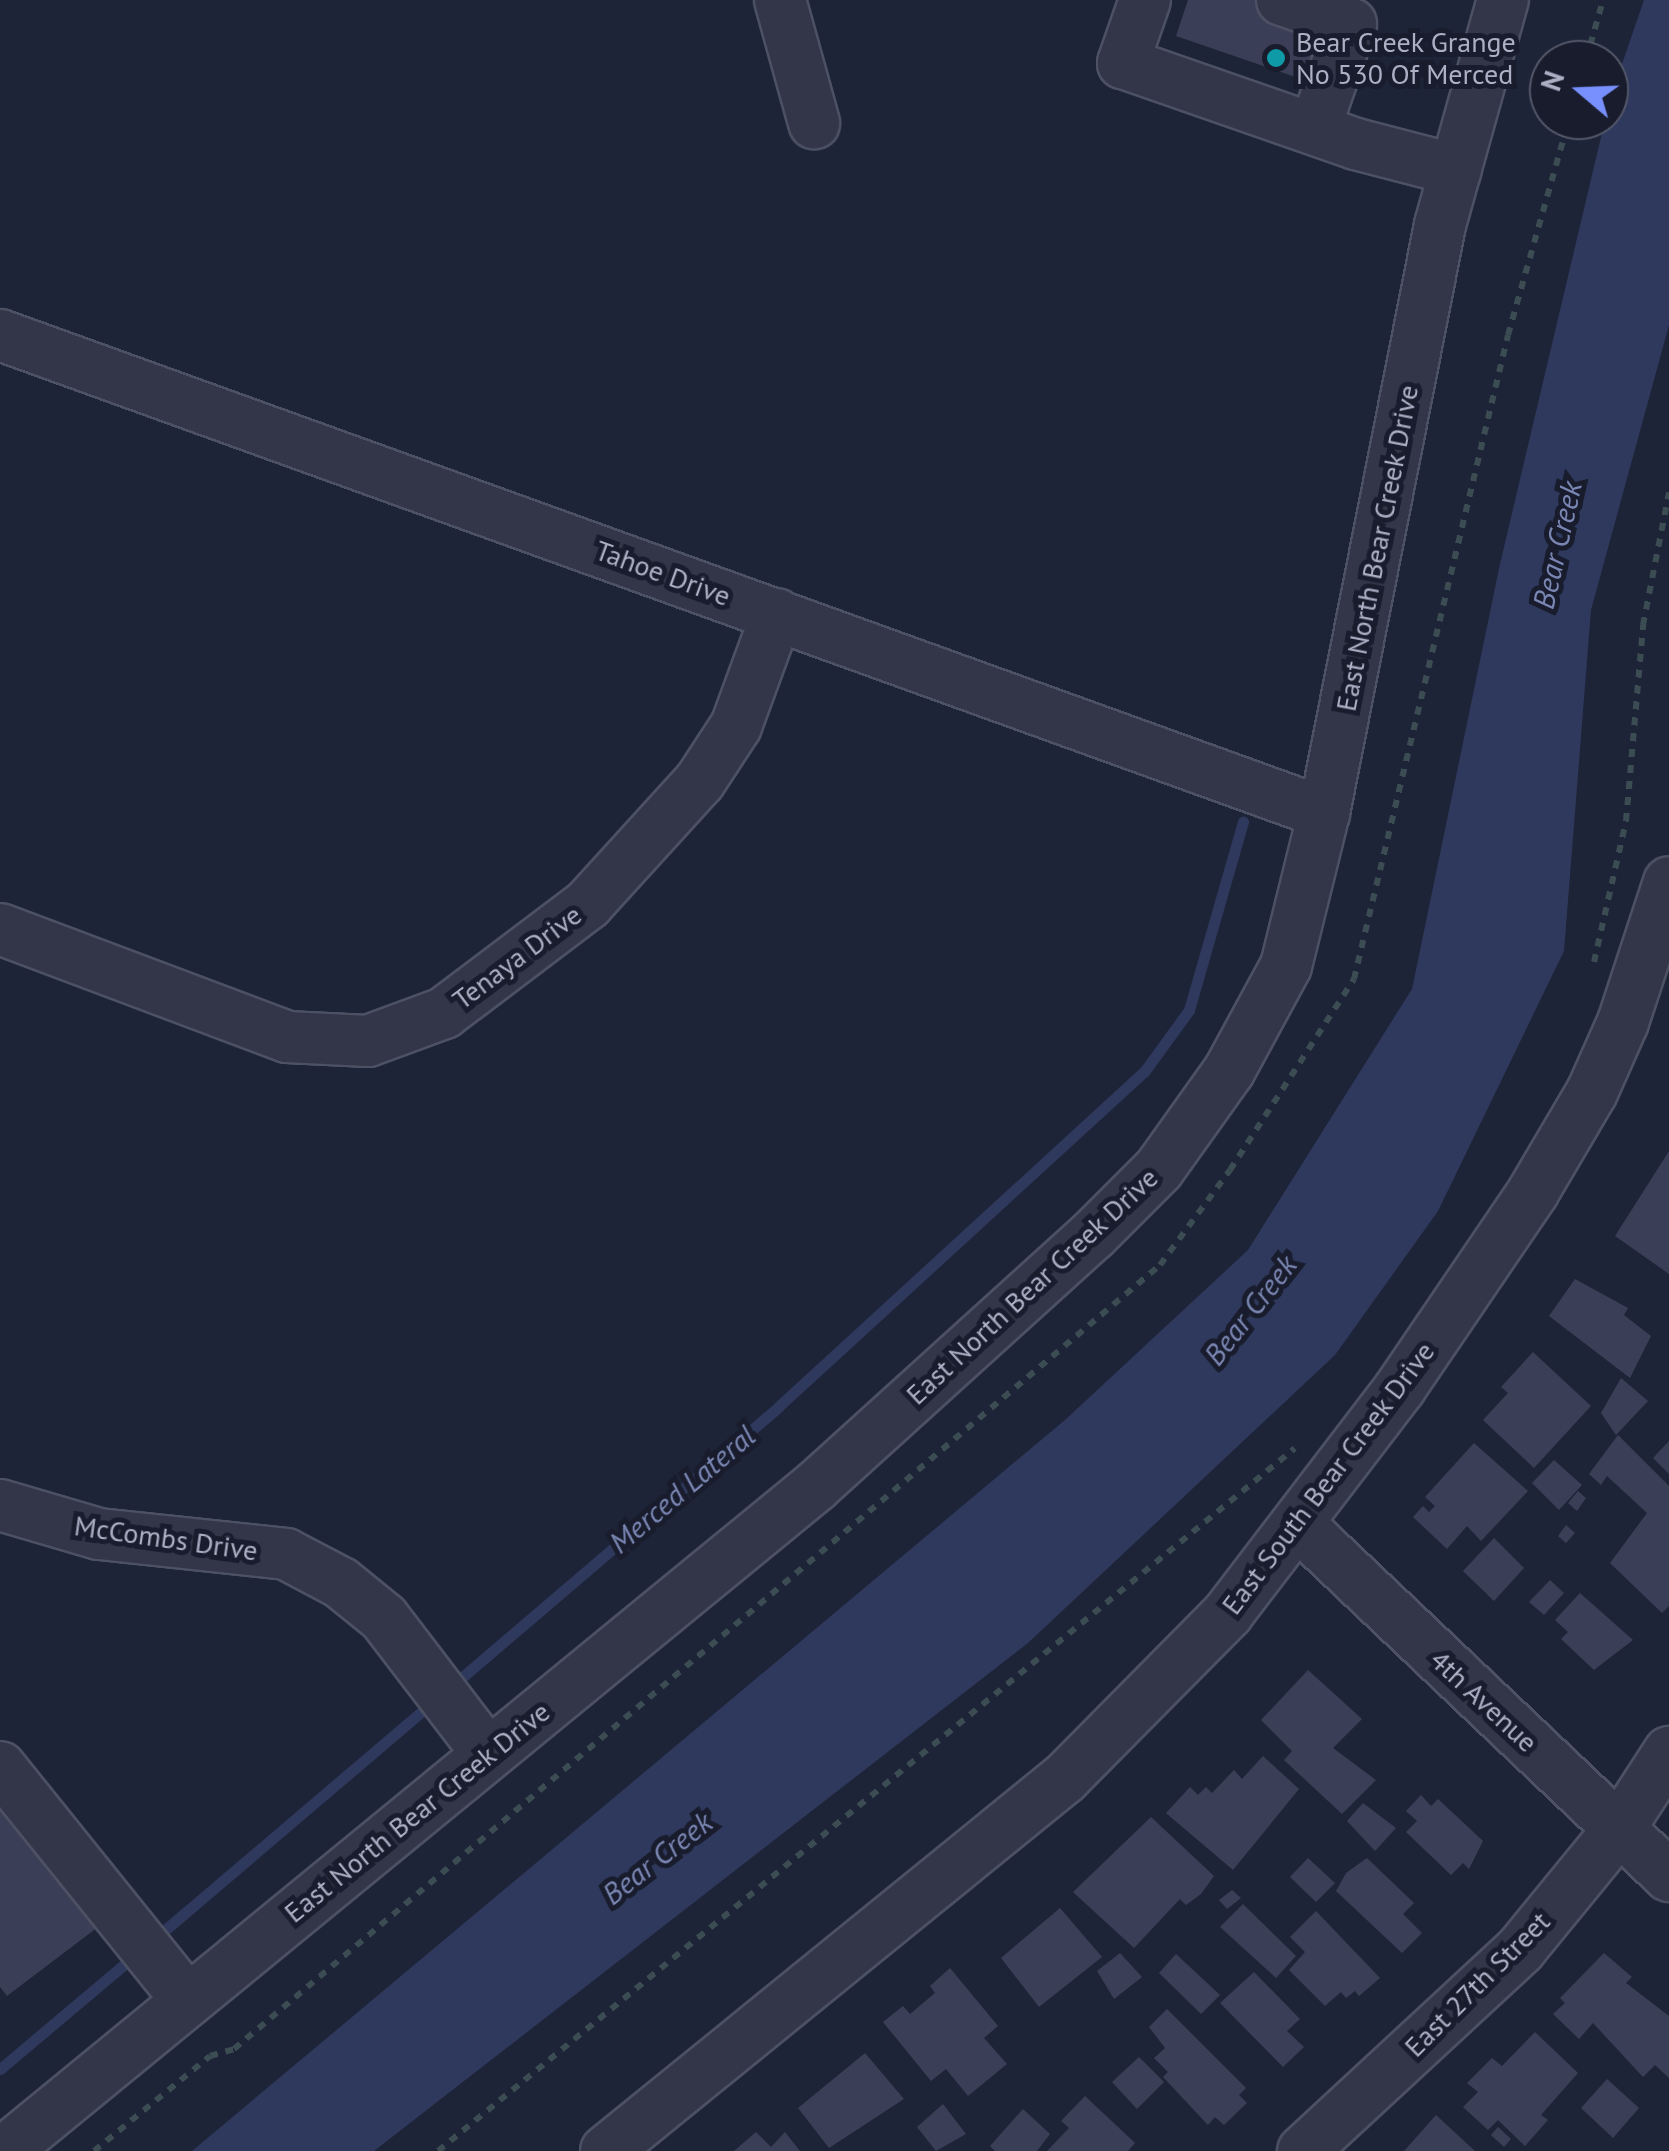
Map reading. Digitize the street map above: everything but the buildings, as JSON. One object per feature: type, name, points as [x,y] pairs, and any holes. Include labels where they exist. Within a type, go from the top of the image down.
[{"type":"street","points":[[780,0],[814,123]]},
{"type":"street","points":[[1145,0],[1123,63],[1351,140],[1456,170]]},
{"type":"street","points":[[1282,0],[1351,24],[1351,140]]},
{"type":"street","name":"East North Bear Creek Drive","points":[[5,2151],[160,1967],[816,1486],[1159,1168],[1229,1071],[1286,966],[1324,814],[1456,170],[1503,0]]},
{"type":"street","name":"Tahoe Drive","points":[[0,335],[1324,814]]},
{"type":"street","name":"Tenaya Drive","points":[[0,929],[287,1036],[368,1041],[444,1014],[588,904],[700,781],[736,726],[777,614]]},
{"type":"street","name":"East South Bear Creek Drive","points":[[606,2151],[1066,1778],[1228,1613],[1400,1388],[1592,1092],[1623,1022],[1669,882]]},
{"type":"street","name":"McCombs Drive","points":[[0,1505],[99,1534],[286,1554],[341,1584],[384,1618],[476,1736]]},
{"type":"street","name":"4th Avenue","points":[[1298,1525],[1669,1876]]},
{"type":"street","name":"East 27th Street","points":[[1307,2150],[1520,1950],[1619,1828],[1669,1752]]},
{"type":"street","points":[[0,1767],[160,1967]]},
{"type":"path","points":[[1592,40],[1604,0]]},
{"type":"path","points":[[94,2151],[210,2056],[234,2049],[1160,1266],[1230,1170],[1354,979],[1508,335],[1563,140]]},
{"type":"path","points":[[1592,967],[1626,821],[1642,624],[1669,493]]},
{"type":"path","points":[[438,2151],[1284,1461],[1309,1431]]},
{"type":"water","name":"Bear Creek","points":[[1644,0],[1669,0],[1669,325],[1591,610],[1564,951],[1438,1211],[1335,1355],[1028,1643],[374,2151],[192,2151],[1065,1420],[1248,1250],[1412,989],[1500,564],[1600,140],[1629,140],[1629,44]]},
{"type":"waterway","name":"Merced Lateral","points":[[453,1685],[778,1407],[1144,1072],[1189,1010],[1243,822]]},
{"type":"waterway","name":"Merced Lateral","points":[[152,1941],[435,1700]]},
{"type":"waterway","name":"Merced Lateral","points":[[0,2069],[134,1956]]},
{"type":"place","name":"Bear Creek Grange No 530 Of Merced","points":[[1276,58]]}]
